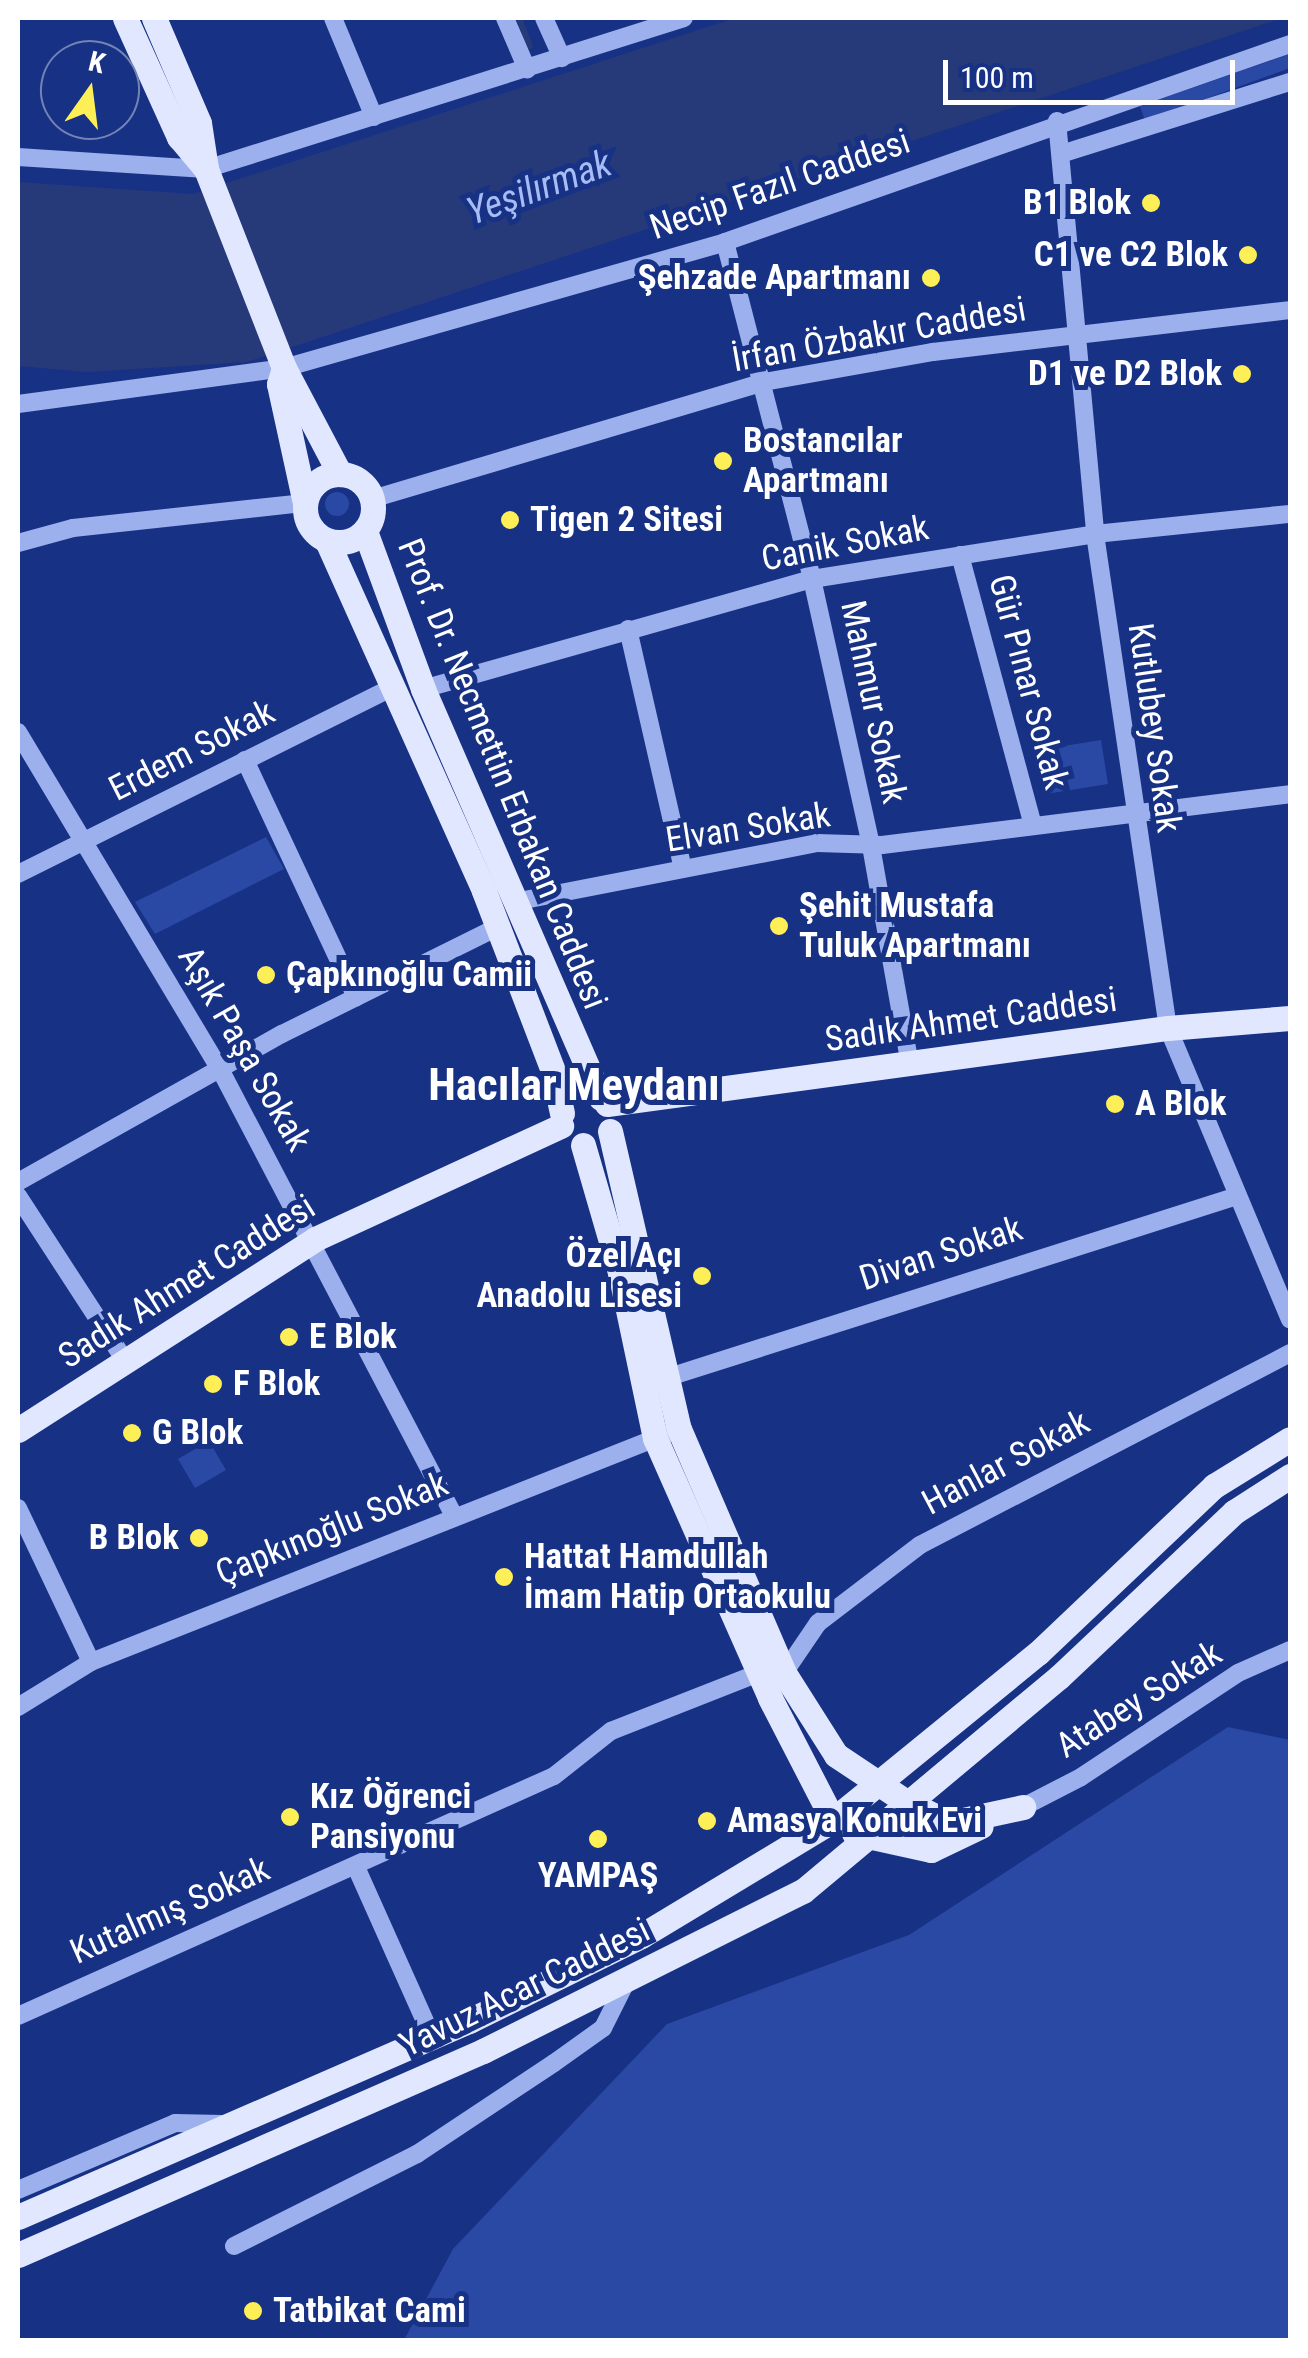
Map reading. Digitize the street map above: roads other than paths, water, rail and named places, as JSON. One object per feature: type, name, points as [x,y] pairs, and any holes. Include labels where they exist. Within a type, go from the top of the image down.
[{"type":"main road","points":[[125,18],[179,137],[209,176]]},
{"type":"main road","points":[[154,18],[199,123],[209,176],[282,361],[340,474]]},
{"type":"main road","points":[[282,361],[279,384],[309,526],[327,541],[348,542],[366,531],[372,499],[363,484],[340,474],[321,479],[304,502]]},
{"type":"main road","name":"Prof. Dr. Necmettin Erbakan Caddesi","points":[[366,531],[422,689],[607,1115],[669,1376],[667,1433]]},
{"type":"main road","name":"Prof. Dr. Necmettin Erbakan Caddesi","points":[[327,541],[395,686],[498,927],[553,1072],[562,1119]]},
{"type":"main road","name":"Sadık Ahmet Caddesi","points":[[18,1430],[315,1240],[562,1119],[575,1097],[607,1115],[662,1098],[1168,1028],[1290,1018]]},
{"type":"main road","points":[[562,1119],[583,1145],[602,1141],[607,1115]]},
{"type":"main road","name":"Prof. Dr. Necmettin Erbakan Caddesi","points":[[583,1145],[667,1433],[833,1820]]},
{"type":"main road","points":[[18,2217],[432,2038],[641,1936],[833,1820],[1038,1653],[1214,1486],[1290,1439]]},
{"type":"main road","name":"Yavuz Acar Caddesi","points":[[18,2255],[483,2051],[803,1892],[905,1801],[1059,1677],[1234,1512],[1290,1476]]},
{"type":"main road","name":"Prof. Dr. Necmettin Erbakan Caddesi","points":[[771,1674],[836,1755],[905,1801],[949,1823],[1022,1806]]},
{"type":"main road","points":[[833,1820],[863,1838],[931,1850],[1022,1806]]},
{"type":"street","points":[[333,18],[374,117]]},
{"type":"street","points":[[506,18],[527,69]]},
{"type":"street","points":[[544,18],[562,58]]},
{"type":"street","points":[[18,157],[209,176],[374,117],[684,18]]},
{"type":"street","name":"Necip Fazıl Caddesi","points":[[18,402],[50,402],[282,361],[725,242],[1057,121],[1290,44]]},
{"type":"street","points":[[1061,154],[1290,82]]},
{"type":"street","name":"Kutlubey Sokak","points":[[1057,121],[1080,336],[1094,534],[1132,809],[1168,1028],[1234,1198],[1290,1319]]},
{"type":"street","name":"Mahmur Sokak","points":[[725,242],[812,579],[871,846],[910,1064]]},
{"type":"street","name":"İrfan Özbakır Caddesi","points":[[372,499],[764,382],[1290,310]]},
{"type":"street","points":[[18,542],[73,528],[304,502]]},
{"type":"street","name":"Canik Sokak","points":[[422,689],[812,579],[1094,534],[1290,514]]},
{"type":"street","name":"Gür Pınar Sokak","points":[[960,555],[1033,826]]},
{"type":"street","points":[[628,629],[684,869]]},
{"type":"street","name":"Erdem Sokak","points":[[18,874],[395,686]]},
{"type":"street","name":"Aşık Paşa Sokak","points":[[18,732],[221,1071],[315,1240],[453,1514]]},
{"type":"street","points":[[245,760],[356,997]]},
{"type":"street","name":"Elvan Sokak","points":[[514,902],[817,843],[871,846],[1132,809],[1290,794]]},
{"type":"street","points":[[18,1182],[356,997],[498,927]]},
{"type":"street","points":[[18,1196],[125,1361]]},
{"type":"street","name":"Divan Sokak","points":[[669,1376],[1234,1198]]},
{"type":"street","name":"Hanlar Sokak","points":[[771,1674],[818,1623],[920,1545],[1290,1353]]},
{"type":"street","name":"Çapkınoğlu Sokak","points":[[18,1707],[91,1662],[453,1514],[667,1433]]},
{"type":"street","points":[[18,1508],[91,1662]]},
{"type":"street","name":"Atabey Sokak","points":[[1022,1806],[1081,1777],[1238,1673],[1290,1650]]},
{"type":"street","name":"Kutalmış Sokak","points":[[18,2016],[554,1776],[611,1731],[771,1674]]},
{"type":"street","points":[[356,1867],[432,2038]]},
{"type":"street","points":[[234,2246],[418,2154],[554,2063],[603,2028],[627,1979]]},
{"type":"street","points":[[18,2190],[175,2123],[233,2124]]},
{"type":"water","name":"Yeşilırmak","points":[[735,18],[1282,18],[247,362],[87,372],[18,366],[18,182],[193,194]]},
{"type":"waterway","points":[[519,18],[530,46]]},
{"type":"place","name":"B1 Blok","points":[[1151,203]]},
{"type":"place","name":"C1 ve C2 Blok","points":[[1248,255]]},
{"type":"place","name":"Şehzade Apartmanı","points":[[931,278]]},
{"type":"place","name":"D1 ve D2 Blok","points":[[1242,374]]},
{"type":"place","name":"Bostancılar Apartmanı","points":[[723,461]]},
{"type":"place","name":"Tigen 2 Sitesi","points":[[510,520]]},
{"type":"place","name":"Şehit Mustafa Tuluk Apartmanı","points":[[779,926]]},
{"type":"place","name":"Çapkınoğlu Camii","points":[[266,975]]},
{"type":"place","name":"A Blok","points":[[1115,1104]]},
{"type":"place","name":"Özel Açı Anadolu Lisesi","points":[[702,1276]]},
{"type":"place","name":"E Blok","points":[[289,1337]]},
{"type":"place","name":"F Blok","points":[[213,1384]]},
{"type":"place","name":"G Blok","points":[[132,1433]]},
{"type":"place","name":"B Blok","points":[[199,1538]]},
{"type":"place","name":"Hattat Hamdullah İmam Hatip Ortaokulu","points":[[504,1577]]},
{"type":"place","name":"Kız Öğrenci Pansiyonu","points":[[290,1817]]},
{"type":"place","name":"Amasya Konuk Evi","points":[[707,1821]]},
{"type":"place","name":"YAMPAŞ","points":[[598,1839]]},
{"type":"place","name":"Tatbikat Cami","points":[[253,2311]]},
{"type":"district","name":"Hacılar Meydanı","points":[[574,1085]]}]
